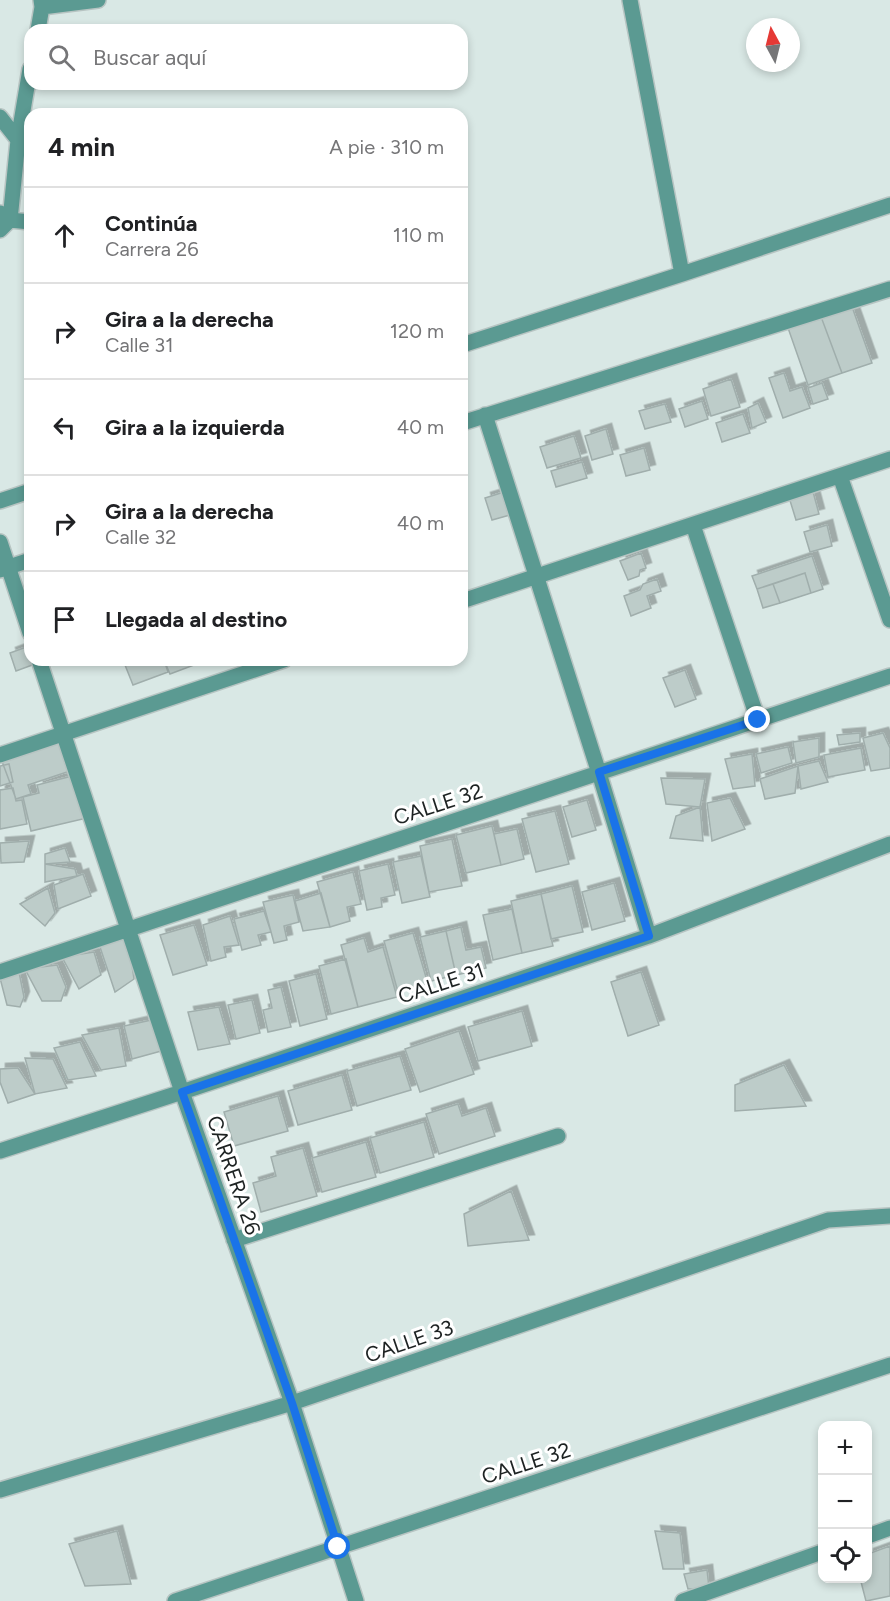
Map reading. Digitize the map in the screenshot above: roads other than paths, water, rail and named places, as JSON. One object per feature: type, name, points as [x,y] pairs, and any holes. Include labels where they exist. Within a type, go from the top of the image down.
[{"type":"street","points":[[39,24],[41,3],[98,0]]},
{"type":"street","points":[[630,0],[682,274]]},
{"type":"street","points":[[24,222],[3,221],[26,90]]},
{"type":"street","points":[[0,117],[18,140]]},
{"type":"street","points":[[468,343],[890,205]]},
{"type":"street","points":[[468,421],[890,289]]},
{"type":"street","points":[[485,415],[649,936]]},
{"type":"street","points":[[468,599],[890,459]]},
{"type":"street","points":[[840,476],[890,620]]},
{"type":"street","points":[[0,501],[24,493]]},
{"type":"street","points":[[693,525],[758,720]]},
{"type":"street","points":[[24,560],[3,558],[24,616]]},
{"type":"street","name":"CARRERA 26","points":[[41,666],[182,1092],[292,1403],[356,1601]]},
{"type":"street","points":[[0,755],[266,666]]},
{"type":"street","name":"CALLE 32","points":[[0,972],[890,676]]},
{"type":"street","name":"CALLE 31","points":[[0,1150],[182,1092],[649,936],[890,844]]},
{"type":"street","points":[[234,1240],[558,1136]]},
{"type":"street","name":"CALLE 33","points":[[0,1490],[292,1403],[828,1220],[890,1216]]},
{"type":"street","name":"CALLE 32","points":[[175,1601],[890,1365]]},
{"type":"street","points":[[872,1534],[890,1528]]},
{"type":"street","points":[[683,1601],[818,1553]]}]
